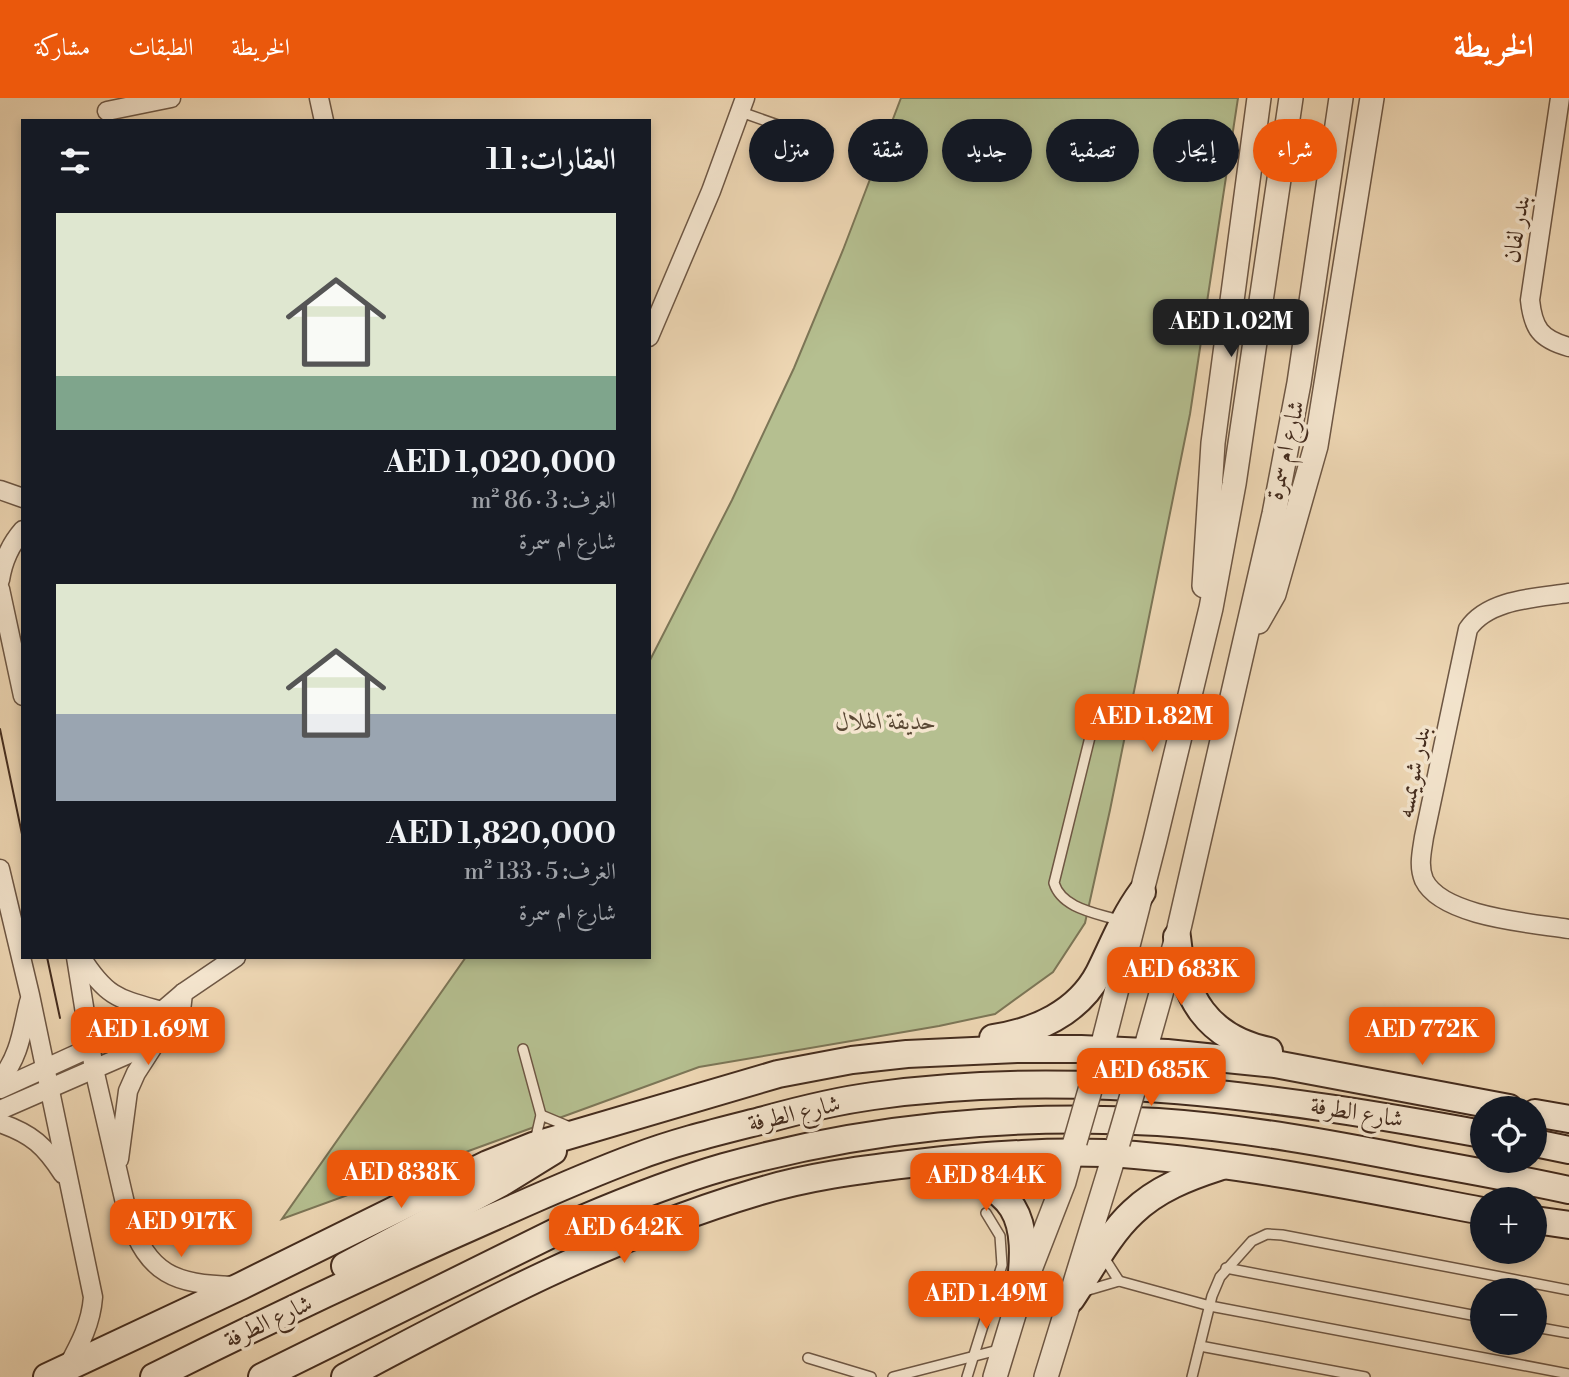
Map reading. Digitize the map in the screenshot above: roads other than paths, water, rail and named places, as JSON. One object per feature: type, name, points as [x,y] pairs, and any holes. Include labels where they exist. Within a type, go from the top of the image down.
[{"type":"main road","points":[[951,1052],[969,1044],[1041,1026],[1064,1012],[1098,975],[1122,922],[1142,892]]},
{"type":"main road","points":[[1177,937],[1181,966],[1192,998],[1203,1014],[1238,1041],[1296,1059],[1325,1074]]},
{"type":"main road","points":[[57,1372],[241,1286],[488,1164],[585,1129],[778,1074],[852,1060],[951,1052],[1233,1059],[1470,1101]]},
{"type":"main road","name":"شارع الطرفة","points":[[155,1377],[240,1334],[541,1195],[639,1156],[811,1107],[870,1096],[984,1086],[1110,1084],[1292,1101],[1470,1132]]},
{"type":"main road","points":[[1547,1115],[1569,1119]]},
{"type":"main road","name":"شارع الطرفة","points":[[262,1377],[580,1220],[628,1200],[723,1167],[881,1134],[1051,1120],[1116,1120],[1217,1127],[1289,1136],[1569,1190]]},
{"type":"main road","points":[[240,1334],[281,1304],[326,1277],[502,1183],[585,1129]]},
{"type":"main road","points":[[1547,1145],[1569,1150]]},
{"type":"main road","points":[[345,1377],[471,1310],[592,1253],[657,1226],[759,1191],[862,1170],[1073,1147],[1116,1149],[1227,1165],[1470,1209]]},
{"type":"main road","points":[[910,1164],[980,1180],[1009,1203],[1016,1214],[1024,1239],[1024,1265],[1019,1298]]},
{"type":"main road","points":[[1070,1299],[1132,1212],[1159,1192],[1227,1165]]},
{"type":"main road","points":[[1547,1222],[1569,1226]]},
{"type":"street","points":[[107,110],[171,98]]},
{"type":"street","points":[[319,98],[324,119]]},
{"type":"street","name":"شارع ام سمرة","points":[[1206,628],[1203,570],[1210,473],[1259,98]]},
{"type":"street","name":"شارع ام سمرة","points":[[995,1377],[1019,1298],[1064,1182],[1142,892],[1206,628],[1234,484],[1291,98]]},
{"type":"street","name":"شارع ام سمرة","points":[[1046,1377],[1144,1057],[1177,937],[1247,639],[1299,383],[1341,98]]},
{"type":"street","name":"شارع ام سمرة","points":[[1247,639],[1274,594],[1316,446],[1373,98]]},
{"type":"street","name":"بندر لفان","points":[[1560,98],[1530,300],[1534,324],[1546,338],[1569,346]]},
{"type":"street","points":[[651,332],[706,202],[743,105]]},
{"type":"street","points":[[0,490],[21,497]]},
{"type":"street","points":[[0,580],[6,555],[21,532]]},
{"type":"street","points":[[0,589],[21,687]]},
{"type":"street","name":"بندر شويمسه","points":[[1569,593],[1518,601],[1494,609],[1478,617],[1468,629],[1427,824],[1421,865],[1423,878],[1430,888],[1451,904],[1486,915],[1569,929]]},
{"type":"street","points":[[0,869],[21,957]]},
{"type":"street","points":[[21,959],[93,1297],[92,1313],[84,1337],[57,1372]]},
{"type":"street","points":[[79,959],[94,1069],[128,1216],[136,1238],[145,1255],[172,1276],[208,1285],[241,1286]]},
{"type":"street","points":[[81,959],[114,995],[127,1002],[162,1011]]},
{"type":"street","points":[[0,1089],[90,1048],[162,1011],[183,993],[233,959]]},
{"type":"street","points":[[0,1110],[172,1033],[180,1021],[183,993]]},
{"type":"street","points":[[0,1080],[19,1047],[30,995]]},
{"type":"street","points":[[117,1169],[128,1091],[156,1042]]},
{"type":"street","points":[[0,1122],[39,1141],[69,1182]]},
{"type":"lane","points":[[743,105],[766,119]]},
{"type":"lane","points":[[1092,729],[1054,883],[1057,891],[1069,904],[1122,922]]},
{"type":"lane","points":[[523,1049],[541,1115],[533,1146]]},
{"type":"lane","points":[[541,1115],[585,1129]]},
{"type":"lane","points":[[967,1377],[1002,1265],[1000,1236],[986,1213]]},
{"type":"lane","points":[[1192,1377],[1216,1286],[1226,1268],[1251,1241],[1274,1234],[1569,1290]]},
{"type":"lane","points":[[1102,1253],[1119,1281]]},
{"type":"lane","points":[[1226,1268],[1470,1315]]},
{"type":"lane","points":[[1070,1299],[1091,1289],[1119,1281],[1210,1306],[1569,1374]]},
{"type":"lane","points":[[1547,1329],[1569,1333]]},
{"type":"lane","points":[[1200,1346],[1365,1377]]},
{"type":"lane","points":[[893,1377],[1004,1348]]},
{"type":"lane","points":[[808,1358],[872,1377]]},
{"type":"tram line","points":[[0,729],[21,829]]},
{"type":"tram line","points":[[47,959],[60,1018]]},
{"type":"park label","name":"حديقة الهلال","points":[[886,721]]}]
